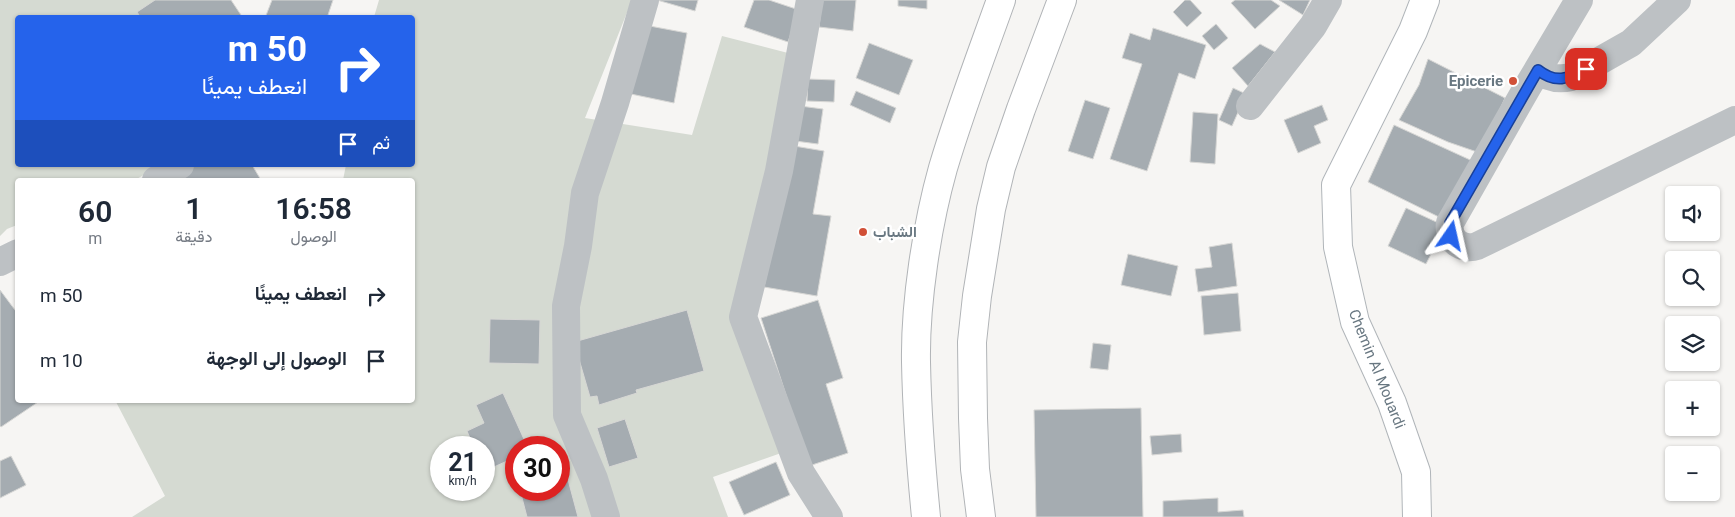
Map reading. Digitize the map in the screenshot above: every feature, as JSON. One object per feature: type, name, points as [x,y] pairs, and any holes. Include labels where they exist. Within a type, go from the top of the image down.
[{"type":"main road","points":[[926,517],[916,361],[924,263],[943,170],[962,109],[1001,0]]},
{"type":"main road","points":[[981,517],[975,469],[973,418],[972,342],[977,296],[991,209],[1002,167],[1021,109],[1062,0]]},
{"type":"main road","name":"Chemin Al Mouardi","points":[[1417,517],[1416,472],[1392,403],[1355,322],[1338,247],[1336,185],[1414,30],[1425,0]]},
{"type":"street","points":[[606,517],[594,479],[567,416],[566,306],[578,246],[584,193],[615,103],[645,0]]},
{"type":"street","points":[[810,0],[779,171],[743,317],[801,473],[829,517]]},
{"type":"street","points":[[1250,106],[1313,26],[1328,0]]},
{"type":"street","points":[[1579,0],[1450,223],[1451,236],[1460,245],[1469,248],[1478,246],[1735,120]]},
{"type":"street","points":[[1538,70],[1550,77],[1564,79],[1571,77],[1631,44],[1678,0]]},
{"type":"street","points":[[159,178],[177,167]]},
{"type":"street","points":[[0,262],[15,255]]},
{"type":"shaded area","points":[[0,0],[184,0],[165,15],[15,15],[15,167],[158,167],[138,178],[15,178],[15,226],[7,229],[0,236]]},
{"type":"shaded area","points":[[379,0],[632,0],[585,118],[692,135],[722,36],[788,53],[751,335],[784,452],[713,477],[728,517],[132,517],[165,496],[117,403],[415,403],[415,178],[343,178],[346,167],[415,167],[415,15],[375,15]]},
{"type":"building","points":[[155,0],[231,0],[241,15],[139,15],[137,12]]},
{"type":"building","points":[[272,0],[333,0],[328,15],[266,15]]},
{"type":"building","points":[[657,0],[698,0],[695,11]]},
{"type":"building","points":[[754,0],[769,0],[799,10],[788,42],[744,27]]},
{"type":"building","points":[[822,0],[856,0],[853,31],[819,27]]},
{"type":"building","points":[[898,0],[927,0],[927,9],[898,6]]},
{"type":"building","points":[[1185,0],[1190,0],[1202,13],[1187,27],[1173,12]]},
{"type":"building","points":[[1235,0],[1271,0],[1280,6],[1255,29],[1231,3]]},
{"type":"building","points":[[1279,0],[1310,0],[1303,15]]},
{"type":"building","points":[[639,24],[687,33],[674,103],[626,93]]},
{"type":"building","points":[[1216,24],[1228,38],[1214,50],[1202,36]]},
{"type":"building","points":[[1153,28],[1206,45],[1195,79],[1179,73],[1147,171],[1110,159],[1142,64],[1122,58],[1130,33],[1150,40]]},
{"type":"building","points":[[869,43],[913,60],[899,95],[856,78]]},
{"type":"building","points":[[1260,44],[1275,52],[1248,86],[1232,68]]},
{"type":"building","points":[[1428,59],[1505,98],[1480,153],[1448,142],[1399,120],[1419,85]]},
{"type":"building","points":[[808,79],[835,80],[834,102],[807,101]]},
{"type":"building","points":[[1233,88],[1246,94],[1232,126],[1219,120]]},
{"type":"building","points":[[856,91],[896,108],[890,123],[850,105]]},
{"type":"building","points":[[1085,100],[1110,108],[1093,159],[1068,151]]},
{"type":"building","points":[[1322,105],[1328,120],[1314,126],[1321,143],[1298,153],[1284,120]]},
{"type":"building","points":[[800,106],[823,109],[818,144],[795,141]]},
{"type":"building","points":[[1193,112],[1218,114],[1215,164],[1190,162]]},
{"type":"building","points":[[1394,125],[1479,164],[1447,221],[1368,182]]},
{"type":"building","points":[[794,146],[824,151],[813,214],[831,216],[817,296],[764,287]]},
{"type":"building","points":[[189,167],[253,167],[260,178],[169,178]]},
{"type":"building","points":[[1406,208],[1445,226],[1426,264],[1388,246]]},
{"type":"building","points":[[1232,243],[1237,286],[1198,292],[1195,269],[1212,267],[1209,247]]},
{"type":"building","points":[[1128,254],[1178,266],[1171,296],[1121,285]]},
{"type":"building","points":[[0,290],[15,310],[15,403],[37,403],[0,426]]},
{"type":"building","points":[[1238,293],[1241,331],[1204,335],[1201,296]]},
{"type":"building","points":[[818,300],[843,378],[826,384],[848,453],[809,466],[761,318]]},
{"type":"building","points":[[687,310],[704,371],[636,390],[637,393],[599,405],[597,396],[590,397],[574,342]]},
{"type":"building","points":[[490,319],[540,320],[539,364],[489,363]]},
{"type":"building","points":[[1093,343],[1111,345],[1108,370],[1090,368]]},
{"type":"building","points":[[503,393],[523,436],[505,436],[505,462],[495,466],[495,436],[469,436],[467,431],[484,423],[476,405]]},
{"type":"building","points":[[1141,408],[1143,517],[1036,517],[1034,410]]},
{"type":"building","points":[[625,419],[638,458],[609,467],[597,428]]},
{"type":"building","points":[[1181,434],[1182,452],[1152,455],[1150,436]]},
{"type":"building","points":[[11,456],[26,485],[0,498],[0,461]]},
{"type":"building","points":[[776,462],[790,495],[744,515],[729,482]]},
{"type":"building","points":[[570,487],[578,517],[527,517],[523,501],[570,501]]},
{"type":"building","points":[[1218,498],[1218,512],[1243,510],[1244,517],[1163,517],[1163,501]]},
{"type":"place","name":"Epicerie","points":[[1513,81]]},
{"type":"place","name":"الشباب","points":[[863,232]]},
{"type":"route","points":[[1451,236],[1450,223],[1538,70],[1550,77],[1564,79],[1586,69]]}]
